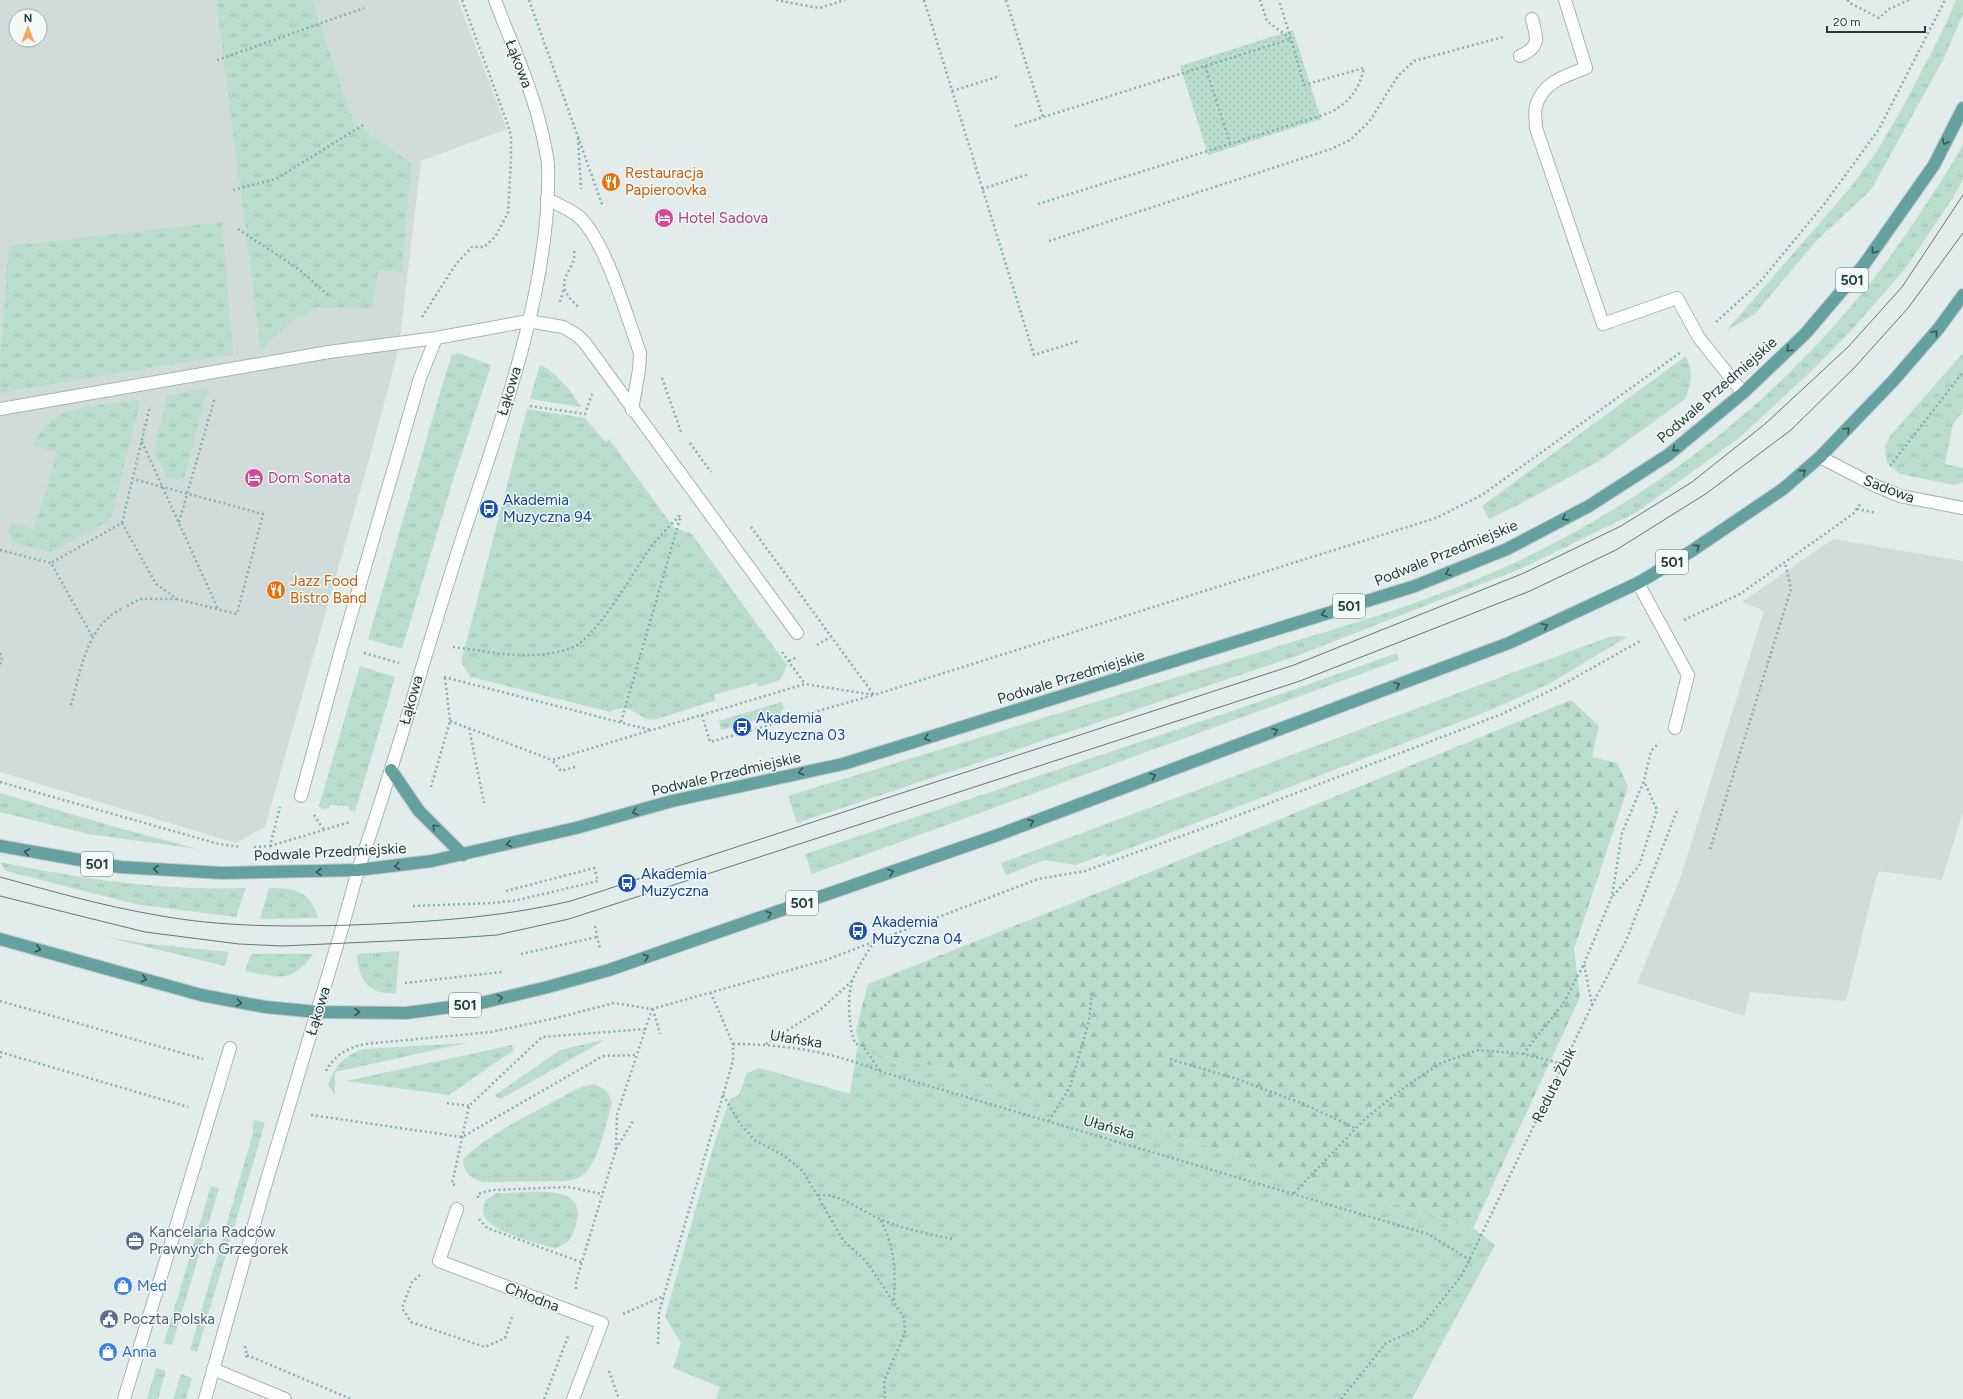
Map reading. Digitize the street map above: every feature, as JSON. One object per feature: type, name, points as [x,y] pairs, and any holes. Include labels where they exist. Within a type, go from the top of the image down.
[{"type":"main road","name":"Podwale Przedmiejskie","points":[[0,846],[120,867],[180,871],[260,873],[358,870],[407,865],[463,855],[576,828],[672,801],[843,764],[1415,586],[1507,549],[1589,506],[1668,455],[1743,393],[1806,334],[1863,266],[1934,165],[1963,108]]},
{"type":"main road","name":"501","points":[[0,938],[201,995],[265,1007],[318,1012],[406,1012],[481,1003],[548,988],[609,970],[995,836],[1509,643],[1638,583],[1690,552],[1783,489],[1820,457],[1893,381],[1939,328],[1963,295]]},
{"type":"main road","points":[[391,770],[419,811],[463,855]]},
{"type":"street","name":"Łąkowa","points":[[205,1399],[265,1186],[318,1012],[358,870],[391,770],[420,670],[517,366],[535,288],[547,200],[548,161],[540,123],[495,0]]},
{"type":"street","points":[[1566,0],[1586,68],[1558,78],[1544,90],[1536,106],[1536,128],[1603,324],[1677,298],[1699,338],[1743,393]]},
{"type":"street","points":[[1520,56],[1531,51],[1536,43],[1532,19]]},
{"type":"street","points":[[547,200],[577,215],[592,232],[604,254],[640,352],[639,370],[632,410]]},
{"type":"street","points":[[0,409],[330,352],[436,338],[528,321],[563,328],[577,335],[585,343],[632,410],[797,633]]},
{"type":"street","points":[[302,796],[342,646],[420,378],[436,338]]},
{"type":"street","name":"Sadowa","points":[[1820,457],[1876,486],[1900,496],[1963,508]]},
{"type":"street","points":[[1638,583],[1688,675],[1675,728]]},
{"type":"street","points":[[124,1399],[230,1048]]},
{"type":"street","name":"Chłodna","points":[[457,1209],[439,1261],[602,1324]]},
{"type":"street","points":[[573,1399],[602,1324]]},
{"type":"street","points":[[213,1369],[285,1399]]},
{"type":"path","points":[[417,324],[456,264],[472,247],[484,247],[495,236],[508,212],[512,160],[508,125],[462,0]]},
{"type":"path","points":[[529,0],[603,209]]},
{"type":"path","points":[[776,0],[818,8],[845,0]]},
{"type":"path","points":[[924,0],[1034,355],[1079,340]]},
{"type":"path","points":[[1006,0],[1044,117]]},
{"type":"path","points":[[1260,0],[1267,21],[1291,39]]},
{"type":"path","points":[[1038,204],[1340,108],[1356,91],[1364,68],[1304,85],[1279,0]]},
{"type":"path","points":[[1848,0],[1848,2],[1879,18],[1888,9],[1909,0]]},
{"type":"path","points":[[702,715],[710,742],[874,694],[1436,518],[1482,495],[1699,338],[1759,283],[1825,203],[1879,129],[1944,0]]},
{"type":"path","points":[[217,60],[364,8]]},
{"type":"path","points":[[1049,241],[1331,149],[1350,140],[1369,122],[1398,76],[1414,61],[1503,37],[1505,44]]},
{"type":"path","points":[[1014,126],[1291,39]]},
{"type":"path","points":[[1205,66],[1230,143]]},
{"type":"path","points":[[952,91],[1000,76]]},
{"type":"path","points":[[233,190],[276,179],[363,125]]},
{"type":"path","points":[[982,189],[1029,174]]},
{"type":"path","points":[[238,229],[300,270],[328,295]]},
{"type":"path","points":[[324,1076],[326,1070],[340,1053],[352,1047],[365,1044],[491,1032],[556,1018],[614,1003],[652,1009],[711,994],[826,960],[1038,879],[1085,872],[1502,714],[1560,686],[1619,652],[1740,594],[1853,514],[1963,372]]},
{"type":"path","points":[[661,374],[681,434]]},
{"type":"path","points":[[155,382],[122,523],[156,584],[177,599]]},
{"type":"path","points":[[530,406],[585,414],[591,401],[593,391]]},
{"type":"path","points":[[179,522],[214,398]]},
{"type":"path","points":[[686,439],[712,474]]},
{"type":"path","points":[[142,442],[218,609]]},
{"type":"path","points":[[127,606],[140,599],[177,599],[237,614],[263,514],[133,479]]},
{"type":"path","points":[[453,647],[512,655],[541,655],[572,648],[592,632],[638,568],[649,550],[681,514],[621,722]]},
{"type":"path","points":[[748,522],[874,694]]},
{"type":"path","points":[[0,550],[51,563],[122,523]]},
{"type":"path","points":[[1710,849],[1791,589],[1785,562]]},
{"type":"path","points":[[51,563],[92,636]]},
{"type":"path","points":[[71,705],[92,636],[109,615],[121,609]]},
{"type":"path","points":[[342,646],[420,670],[652,730]]},
{"type":"path","points":[[0,653],[2,658],[0,666]]},
{"type":"path","points":[[552,760],[805,684],[874,694]]},
{"type":"path","points":[[430,794],[450,721],[552,760],[561,771],[575,767]]},
{"type":"path","points":[[469,728],[484,803]]},
{"type":"path","points":[[1523,1054],[1563,1004],[1584,964],[1612,896],[1622,833],[1644,781],[1651,751],[1675,728]]},
{"type":"path","points":[[1612,896],[1639,866],[1657,810],[1644,781]]},
{"type":"path","points":[[0,782],[219,844],[242,848]]},
{"type":"path","points":[[270,846],[282,800]]},
{"type":"path","name":"Reduta Żbik","points":[[1341,1399],[1386,1343],[1420,1328],[1462,1275],[1592,1006],[1626,941],[1678,808]]},
{"type":"path","points":[[249,847],[270,846],[349,822]]},
{"type":"path","points":[[412,906],[493,903],[518,900],[598,881],[594,868],[506,891]]},
{"type":"path","points":[[593,951],[600,949],[595,926]]},
{"type":"path","points":[[521,954],[597,937]]},
{"type":"path","points":[[766,1044],[821,1009],[852,980],[874,941]]},
{"type":"path","points":[[1584,964],[1592,1006]]},
{"type":"path","points":[[405,983],[464,978],[508,971]]},
{"type":"path","points":[[852,980],[850,994],[850,1021],[853,1039],[856,1044],[862,1045],[882,1072]]},
{"type":"path","points":[[1049,1121],[1070,1087],[1089,1021],[1092,991]]},
{"type":"path","points":[[658,1344],[659,1312],[733,1061],[733,1044],[711,994]]},
{"type":"path","points":[[0,1001],[204,1059],[202,1065]]},
{"type":"path","points":[[616,1149],[617,1116],[652,1009]]},
{"type":"path","points":[[652,1009],[660,1034]]},
{"type":"path","points":[[458,1186],[452,1184],[469,1106],[542,1037],[646,1029]]},
{"type":"path","name":"Ułańska","points":[[733,1044],[766,1044],[801,1049],[854,1060],[882,1072],[1428,1234],[1470,1260]]},
{"type":"path","points":[[1294,1193],[1365,1119],[1406,1086],[1442,1063],[1479,1050],[1523,1054],[1564,1064]]},
{"type":"path","points":[[0,1058],[1,1053],[189,1107]]},
{"type":"path","points":[[313,1108],[311,1115],[462,1137],[603,1056],[636,1055]]},
{"type":"path","points":[[1170,1059],[1237,1079],[1306,1105],[1356,1128]]},
{"type":"path","points":[[723,1095],[741,1125],[756,1141],[783,1155],[803,1171],[843,1240],[866,1261],[904,1318],[905,1333],[884,1381],[885,1399]]},
{"type":"path","points":[[447,1103],[469,1106]]},
{"type":"path","points":[[576,1282],[616,1149],[633,1122]]},
{"type":"path","points":[[472,1191],[478,1194],[492,1190],[568,1187],[602,1194]]},
{"type":"path","points":[[478,1194],[478,1200]]},
{"type":"path","points":[[818,1195],[827,1194],[847,1200],[881,1220],[917,1231],[952,1239]]},
{"type":"path","points":[[478,1213],[479,1220],[487,1228],[582,1262]]},
{"type":"path","points":[[881,1220],[891,1242],[895,1264],[894,1303]]},
{"type":"path","points":[[422,1274],[412,1282],[402,1308],[411,1322],[485,1348],[505,1338],[520,1292]]},
{"type":"path","points":[[602,1324],[664,1296]]},
{"type":"path","points":[[544,1399],[576,1314]]},
{"type":"path","points":[[247,1354],[351,1399]]},
{"type":"shaded area","points":[[0,0],[458,0],[507,129],[421,161],[401,330],[396,359],[371,452],[265,827],[236,843],[0,772]]},
{"type":"shaded area","points":[[1833,539],[1963,561],[1963,812],[1942,880],[1878,871],[1846,1001],[1750,992],[1744,1016],[1637,983],[1680,879],[1764,611],[1742,602]]},
{"type":"green space","points":[[216,0],[312,0],[353,122],[411,163],[402,272],[378,270],[372,309],[318,307],[295,319],[261,349]]},
{"type":"green space","points":[[1956,0],[1963,0],[1963,14],[1944,58],[1871,190],[1817,240],[1754,315],[1727,330],[1850,188],[1877,151],[1903,107],[1942,32]]},
{"type":"green space","points":[[1293,30],[1321,119],[1208,155],[1180,66]]},
{"type":"green space","points":[[1963,144],[1963,179],[1954,196],[1905,269],[1849,333],[1806,376],[1739,438],[1637,512],[1525,567],[1291,658],[797,823],[788,796],[1374,617],[1477,579],[1537,552],[1595,520],[1652,485],[1705,446],[1756,404],[1803,359],[1848,310],[1889,259],[1941,182]]},
{"type":"green space","points":[[222,222],[233,354],[0,393],[0,356],[9,246]]},
{"type":"green space","points":[[458,353],[491,365],[454,477],[402,649],[368,639],[445,376],[452,355]]},
{"type":"green space","points":[[1963,353],[1963,411],[1953,424],[1945,464],[1963,468],[1963,482],[1955,485],[1900,474],[1887,463],[1885,446],[1890,436]]},
{"type":"green space","points":[[1686,356],[1690,368],[1691,378],[1685,399],[1601,460],[1489,519],[1482,506]]},
{"type":"green space","points":[[540,365],[558,377],[569,389],[581,407],[530,399]]},
{"type":"green space","points":[[208,388],[183,482],[167,477],[154,451],[168,395]]},
{"type":"green space","points":[[138,400],[139,408],[110,520],[51,552],[14,543],[8,532],[11,522],[34,529],[57,452],[32,446],[46,426],[56,417],[72,410]]},
{"type":"green space","points":[[527,409],[585,418],[606,442],[609,439],[674,528],[691,533],[787,665],[780,680],[758,687],[756,683],[714,695],[716,700],[654,720],[641,716],[628,709],[623,708],[610,712],[471,677],[461,662]]},
{"type":"green space","points":[[1609,637],[1627,637],[1549,684],[1488,711],[1107,857],[1105,854],[1076,865],[1045,860],[1006,875],[1001,863]]},
{"type":"green space","points":[[1397,653],[1399,660],[812,874],[805,854],[1241,708]]},
{"type":"green space","points":[[360,666],[395,677],[355,812],[349,810],[348,806],[330,805],[329,808],[323,809],[319,806]]},
{"type":"green space","points":[[1571,700],[1599,726],[1592,757],[1617,763],[1628,787],[1574,949],[1580,997],[1473,1228],[1310,1177],[958,1071],[857,1050],[859,1044],[856,1030],[868,984],[1163,867]]},
{"type":"green space","points":[[781,702],[784,708],[780,713],[721,730],[719,721]]},
{"type":"green space","points":[[0,793],[119,828],[198,849],[89,834],[0,812]]},
{"type":"green space","points":[[0,862],[61,874],[153,886],[184,888],[246,888],[236,917],[135,904],[6,871]]},
{"type":"green space","points":[[269,888],[294,890],[301,893],[311,902],[318,918],[260,919]]},
{"type":"green space","points":[[106,937],[149,944],[229,952],[225,966]]},
{"type":"green space","points":[[399,951],[396,993],[379,992],[372,989],[363,978],[360,971],[357,954]]},
{"type":"green space","points":[[251,954],[313,954],[298,971],[290,975],[275,976],[245,971]]},
{"type":"green space","points":[[603,1040],[501,1099],[494,1096],[560,1050]]},
{"type":"green space","points":[[467,1043],[335,1072],[335,1095],[328,1085],[333,1072],[341,1062],[357,1051],[364,1049]]},
{"type":"green space","points":[[512,1045],[514,1050],[449,1095],[346,1081]]},
{"type":"green space","points":[[857,1050],[958,1071],[1310,1177],[1473,1228],[1495,1245],[1412,1399],[718,1399],[716,1398],[720,1387],[673,1368],[681,1343],[665,1317],[714,1144],[730,1099],[739,1095],[747,1073],[759,1068],[850,1094]]},
{"type":"green space","points":[[594,1084],[606,1091],[610,1096],[612,1103],[595,1157],[587,1171],[580,1177],[565,1181],[482,1182],[474,1179],[468,1174],[463,1160],[484,1142],[518,1121],[581,1087]]},
{"type":"green space","points":[[254,1120],[265,1123],[197,1352],[190,1350],[254,1130],[252,1129]]},
{"type":"green space","points":[[211,1186],[219,1188],[172,1345],[164,1343]]},
{"type":"green space","points":[[545,1192],[560,1194],[571,1199],[577,1207],[577,1221],[569,1241],[556,1248],[549,1247],[523,1239],[494,1226],[484,1215],[483,1209],[486,1200],[497,1193]]},
{"type":"green space","points":[[156,1368],[166,1371],[158,1399],[147,1399]]},
{"type":"green space","points":[[181,1374],[192,1378],[186,1399],[173,1399]]},
{"type":"tram line","points":[[0,877],[116,907],[180,919],[229,924],[303,926],[380,924],[435,921],[516,912],[571,901],[1294,665],[1524,573],[1621,526],[1692,482],[1765,424],[1848,347],[1902,287],[1963,195]]},
{"type":"tram line","points":[[0,896],[145,932],[239,944],[282,946],[497,935],[569,919],[1300,681],[1530,591],[1616,550],[1707,493],[1791,430],[1855,367],[1908,308],[1963,233]]},
{"type":"place","name":"Restauracja Papieroovka","points":[[611,182]]},
{"type":"place","name":"Hotel Sadova","points":[[664,218]]},
{"type":"place","name":"Dom Sonata","points":[[254,478]]},
{"type":"place","name":"Akademia Muzyczna 94","points":[[489,509]]},
{"type":"place","name":"Jazz Food Bistro Band","points":[[276,590]]},
{"type":"place","name":"Akademia Muzyczna 03","points":[[742,727]]},
{"type":"place","name":"Akademia Muzyczna","points":[[627,883]]},
{"type":"place","name":"Akademia Muzyczna 04","points":[[858,931]]},
{"type":"place","name":"Kancelaria Radców Prawnych Grzegorek","points":[[135,1241]]},
{"type":"place","name":"Med","points":[[123,1286]]},
{"type":"place","name":"Poczta Polska","points":[[109,1319]]},
{"type":"place","name":"Anna","points":[[108,1352]]}]
